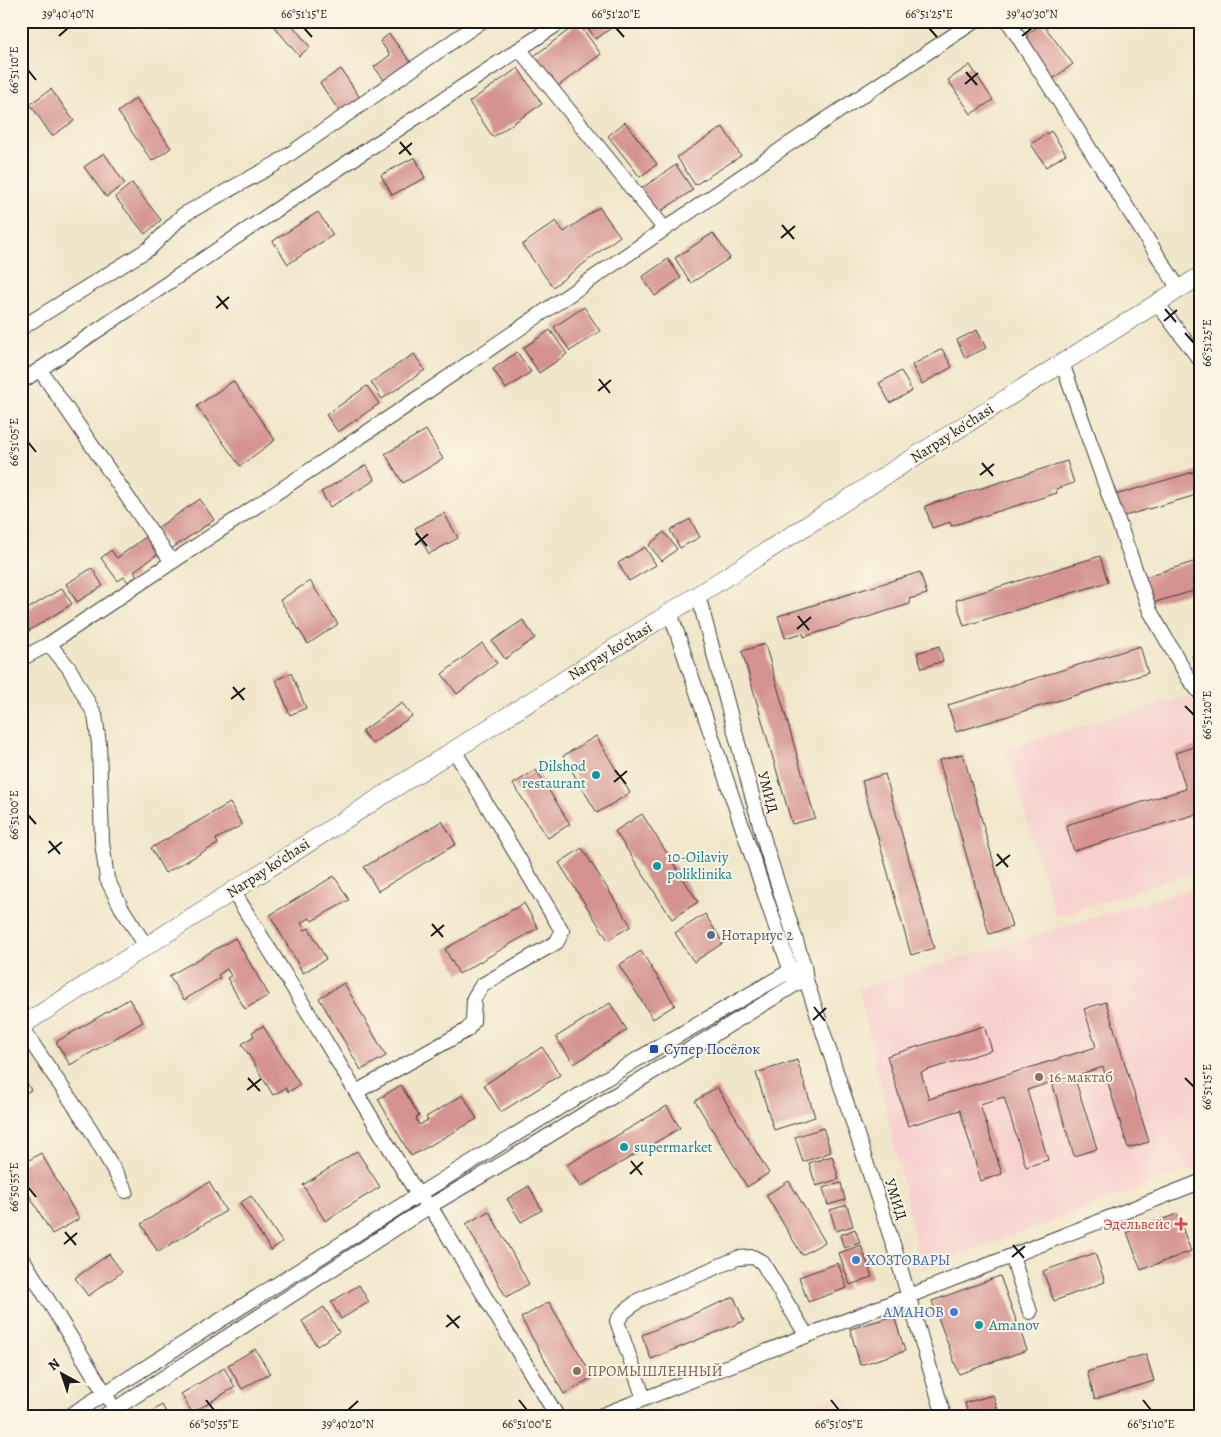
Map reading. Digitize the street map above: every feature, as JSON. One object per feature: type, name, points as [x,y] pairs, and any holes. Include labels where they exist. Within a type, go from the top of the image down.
[{"type":"main road","name":"Narpay ko'chasi","points":[[21,1026],[1200,276]]},
{"type":"street","points":[[21,328],[150,248],[182,215],[274,165],[482,21]]},
{"type":"street","points":[[21,382],[297,196],[562,21]]},
{"type":"street","points":[[21,659],[49,644],[404,408],[664,228],[975,21]]},
{"type":"street","points":[[1008,21],[1179,289]]},
{"type":"street","points":[[520,50],[664,228]]},
{"type":"street","points":[[1157,303],[1200,360]]},
{"type":"street","points":[[1062,363],[1150,611],[1188,679],[1200,693]]},
{"type":"street","points":[[40,370],[172,562]]},
{"type":"street","name":"УМИД","points":[[698,596],[799,975],[812,995],[909,1296],[944,1416]]},
{"type":"street","points":[[670,612],[799,975]]},
{"type":"street","points":[[49,644],[69,668],[95,715],[99,744],[102,842],[107,879],[121,907],[146,946]]},
{"type":"street","points":[[356,1092],[467,1030],[473,1022],[474,998],[482,985],[557,942],[562,932],[454,750]]},
{"type":"street","points":[[233,891],[418,1195],[430,1206],[557,1416]]},
{"type":"street","points":[[69,1416],[418,1195],[641,1057],[799,975]]},
{"type":"street","points":[[21,1256],[104,1393],[113,1413],[430,1206],[540,1141],[799,975]]},
{"type":"street","points":[[21,1026],[91,1130],[126,1191]]},
{"type":"street","points":[[600,1416],[1200,1182]]},
{"type":"street","points":[[1012,1256],[1030,1312]]},
{"type":"street","points":[[644,1399],[617,1322],[623,1313],[639,1300],[738,1258],[753,1257],[762,1262],[807,1336]]},
{"type":"shaded area","points":[[1190,696],[1200,711],[1200,870],[1056,917],[1006,748]]},
{"type":"shaded area","name":"16-мактаб","points":[[1200,887],[1200,1166],[922,1269],[859,989]]},
{"type":"shaded area","points":[[845,1395],[849,1416],[765,1416]]},
{"type":"building","points":[[278,21],[289,21],[310,47],[299,56],[273,25]]},
{"type":"building","points":[[586,21],[621,21],[596,39],[584,23]]},
{"type":"building","points":[[578,23],[601,54],[549,93],[526,62]]},
{"type":"building","points":[[1042,23],[1073,64],[1051,80],[1021,39]]},
{"type":"building","points":[[389,34],[413,65],[388,85],[374,67],[390,55],[380,41]]},
{"type":"building","points":[[970,65],[993,100],[971,114],[948,80]]},
{"type":"building","points":[[518,68],[542,104],[493,137],[469,102]]},
{"type":"building","points":[[341,69],[364,104],[343,117],[320,83]]},
{"type":"building","points":[[51,89],[74,121],[52,136],[30,104]]},
{"type":"building","points":[[136,98],[171,148],[152,161],[118,112]]},
{"type":"building","points":[[625,122],[657,164],[640,177],[608,136]]},
{"type":"building","points":[[723,127],[741,156],[695,185],[677,157]]},
{"type":"building","points":[[1051,131],[1066,154],[1046,167],[1031,144]]},
{"type":"building","points":[[104,153],[125,184],[106,197],[84,167]]},
{"type":"building","points":[[415,157],[425,178],[392,195],[381,175]]},
{"type":"building","points":[[676,165],[693,190],[652,217],[636,192]]},
{"type":"building","points":[[132,183],[161,220],[145,234],[115,197]]},
{"type":"building","points":[[599,207],[620,236],[553,287],[522,245],[556,221],[564,232]]},
{"type":"building","points":[[318,212],[333,235],[288,264],[273,241]]},
{"type":"building","points":[[713,233],[730,258],[691,283],[675,258]]},
{"type":"building","points":[[668,259],[681,278],[655,296],[642,277]]},
{"type":"building","points":[[584,307],[600,331],[570,351],[554,327]]},
{"type":"building","points":[[550,330],[567,354],[539,373],[523,348]]},
{"type":"building","points":[[977,330],[986,348],[965,358],[957,340]]},
{"type":"building","points":[[942,349],[952,367],[922,384],[912,365]]},
{"type":"building","points":[[517,352],[531,372],[506,389],[493,369]]},
{"type":"building","points":[[414,354],[425,370],[382,399],[371,382]]},
{"type":"building","points":[[901,371],[912,391],[890,403],[879,383]]},
{"type":"building","points":[[233,381],[275,440],[240,466],[197,406]]},
{"type":"building","points":[[367,386],[379,404],[338,432],[326,415]]},
{"type":"building","points":[[426,430],[443,459],[403,483],[385,454]]},
{"type":"building","points":[[1067,461],[1074,483],[1056,489],[1057,493],[951,526],[950,522],[932,528],[925,506]]},
{"type":"building","points":[[366,465],[375,480],[330,507],[321,492]]},
{"type":"building","points":[[1200,470],[1200,494],[1121,517],[1115,495]]},
{"type":"building","points":[[200,499],[214,520],[171,549],[157,528]]},
{"type":"building","points":[[444,513],[458,538],[429,554],[415,528]]},
{"type":"building","points":[[690,519],[700,537],[680,548],[670,530]]},
{"type":"building","points":[[664,532],[677,549],[662,561],[649,545]]},
{"type":"building","points":[[147,536],[159,553],[134,571],[137,576],[128,582],[124,577],[118,581],[101,558],[111,550],[117,558]]},
{"type":"building","points":[[645,547],[656,565],[629,581],[618,563]]},
{"type":"building","points":[[1100,556],[1108,582],[964,626],[956,600]]},
{"type":"building","points":[[1200,560],[1200,589],[1152,603],[1144,577]]},
{"type":"building","points":[[92,568],[103,586],[77,602],[66,584]]},
{"type":"building","points":[[920,572],[927,594],[909,599],[910,604],[804,637],[803,633],[785,638],[778,616]]},
{"type":"building","points":[[310,581],[338,624],[308,644],[280,600]]},
{"type":"building","points":[[62,588],[72,604],[27,632],[21,623],[21,613]]},
{"type":"building","points":[[523,620],[535,638],[505,659],[492,641]]},
{"type":"building","points":[[482,643],[497,663],[457,694],[442,674]]},
{"type":"building","points":[[765,644],[815,818],[792,824],[742,651]]},
{"type":"building","points":[[939,646],[943,661],[922,668],[917,653]]},
{"type":"building","points":[[1140,646],[1148,673],[956,732],[948,705]]},
{"type":"building","points":[[1200,652],[1200,678],[1199,678],[1192,655]]},
{"type":"building","points":[[291,673],[306,708],[290,715],[276,680]]},
{"type":"building","points":[[402,703],[412,716],[372,744],[362,731]]},
{"type":"building","name":"Dilshod restaurant","points":[[596,736],[630,793],[597,813],[563,756]]},
{"type":"building","points":[[1200,745],[1200,813],[1074,851],[1066,825],[1186,789],[1175,753]]},
{"type":"building","points":[[963,754],[1012,927],[989,934],[939,760]]},
{"type":"building","points":[[536,770],[570,824],[548,838],[513,784]]},
{"type":"building","points":[[885,774],[934,948],[911,955],[862,781]]},
{"type":"building","points":[[21,802],[28,823],[21,825]]},
{"type":"building","points":[[230,803],[242,825],[216,839],[218,844],[165,873],[151,848]]},
{"type":"building","name":"10-Oilaviy poliklinika","points":[[642,814],[698,902],[672,919],[615,831]]},
{"type":"building","points":[[442,821],[456,844],[378,891],[364,867]]},
{"type":"building","points":[[582,848],[631,926],[608,940],[559,863]]},
{"type":"building","points":[[334,876],[349,900],[312,921],[310,918],[301,923],[305,930],[309,928],[326,959],[303,973],[270,915]]},
{"type":"building","points":[[524,903],[538,928],[459,974],[445,949]]},
{"type":"building","points":[[705,914],[723,943],[694,962],[675,933]]},
{"type":"building","points":[[235,938],[269,995],[245,1009],[227,978],[231,976],[227,969],[218,975],[220,978],[184,1000],[169,976]]},
{"type":"building","points":[[641,951],[675,1005],[653,1019],[619,965]]},
{"type":"building","points":[[344,983],[386,1056],[361,1070],[319,998]]},
{"type":"building","points":[[129,999],[143,1022],[70,1065],[56,1042]]},
{"type":"building","points":[[1106,1002],[1149,1142],[1128,1148],[1103,1067],[1074,1076],[1097,1149],[1074,1156],[1052,1082],[1027,1090],[1048,1160],[1026,1167],[1004,1097],[980,1104],[1002,1174],[981,1181],[960,1110],[908,1126],[887,1056],[984,1026],[992,1050],[921,1072],[929,1099],[1096,1047],[1084,1009]]},
{"type":"building","points":[[610,1003],[627,1030],[574,1064],[556,1037]]},
{"type":"building","points":[[263,1026],[300,1085],[288,1092],[286,1088],[273,1095],[242,1044],[254,1036],[252,1032]]},
{"type":"building","points":[[542,1047],[560,1075],[501,1112],[484,1085]]},
{"type":"building","points":[[797,1060],[815,1117],[774,1130],[756,1073]]},
{"type":"building","points":[[21,1073],[31,1090],[21,1096]]},
{"type":"building","points":[[401,1085],[419,1116],[416,1118],[419,1125],[428,1120],[426,1117],[463,1095],[477,1119],[411,1156],[378,1099]]},
{"type":"building","points":[[717,1087],[769,1173],[747,1187],[695,1101]]},
{"type":"building","name":"supermarket","points":[[667,1106],[680,1128],[580,1187],[567,1165]]},
{"type":"building","points":[[823,1128],[831,1152],[803,1162],[795,1137]]},
{"type":"building","points":[[357,1151],[380,1187],[325,1221],[303,1185]]},
{"type":"building","points":[[41,1153],[79,1219],[52,1234],[21,1181],[21,1165]]},
{"type":"building","points":[[832,1156],[839,1179],[816,1186],[809,1163]]},
{"type":"building","points":[[789,1181],[825,1242],[802,1255],[766,1195]]},
{"type":"building","points":[[209,1182],[226,1211],[158,1252],[141,1224]]},
{"type":"building","points":[[841,1183],[845,1200],[828,1205],[823,1188]]},
{"type":"building","points":[[529,1186],[542,1210],[521,1222],[507,1199]]},
{"type":"building","points":[[251,1196],[282,1242],[271,1250],[240,1203]]},
{"type":"building","points":[[847,1205],[853,1226],[836,1231],[830,1210]]},
{"type":"building","points":[[489,1211],[529,1284],[506,1297],[466,1224]]},
{"type":"building","points":[[1177,1214],[1191,1251],[1141,1270],[1127,1232]]},
{"type":"building","points":[[855,1229],[860,1243],[844,1248],[840,1235]]},
{"type":"building","points":[[861,1245],[872,1277],[850,1285],[839,1253]]},
{"type":"building","points":[[1095,1253],[1105,1282],[1054,1301],[1043,1271]]},
{"type":"building","points":[[109,1254],[122,1272],[88,1296],[75,1278]]},
{"type":"building","points":[[838,1263],[847,1288],[808,1302],[799,1277]]},
{"type":"building","name":"Amanov","points":[[1000,1276],[1027,1350],[959,1374],[932,1301]]},
{"type":"building","points":[[359,1285],[369,1302],[341,1319],[331,1302]]},
{"type":"building","points":[[734,1297],[744,1321],[651,1359],[642,1335]]},
{"type":"building","points":[[549,1302],[593,1377],[564,1394],[521,1318]]},
{"type":"building","points":[[324,1307],[339,1332],[317,1346],[302,1321]]},
{"type":"building","points":[[894,1316],[905,1351],[860,1365],[850,1329]]},
{"type":"building","points":[[255,1349],[270,1373],[242,1389],[228,1365]]},
{"type":"building","points":[[1146,1354],[1154,1381],[1095,1399],[1087,1372]]},
{"type":"building","points":[[224,1368],[235,1387],[192,1413],[181,1394]]},
{"type":"building","points":[[993,1395],[1000,1416],[969,1416],[965,1403]]},
{"type":"building","points":[[162,1405],[168,1416],[145,1416]]},
{"type":"place","name":"Dilshod restaurant","points":[[596,775]]},
{"type":"place","name":"10-Oilaviy poliklinika","points":[[657,866]]},
{"type":"place","name":"Нотариус 2","points":[[711,935]]},
{"type":"place","name":"Супер Посёлок","points":[[654,1049]]},
{"type":"place","name":"16-мактаб","points":[[1039,1077]]},
{"type":"place","name":"supermarket","points":[[624,1147]]},
{"type":"place","name":"Эдельвейс","points":[[1181,1224]]},
{"type":"place","name":"ХОЗТОВАРЫ","points":[[856,1260]]},
{"type":"place","name":"АМАНОВ","points":[[954,1312]]},
{"type":"place","name":"Amanov","points":[[979,1325]]},
{"type":"place","name":"ПРОМЫШЛЕННЫЙ","points":[[577,1371]]}]
